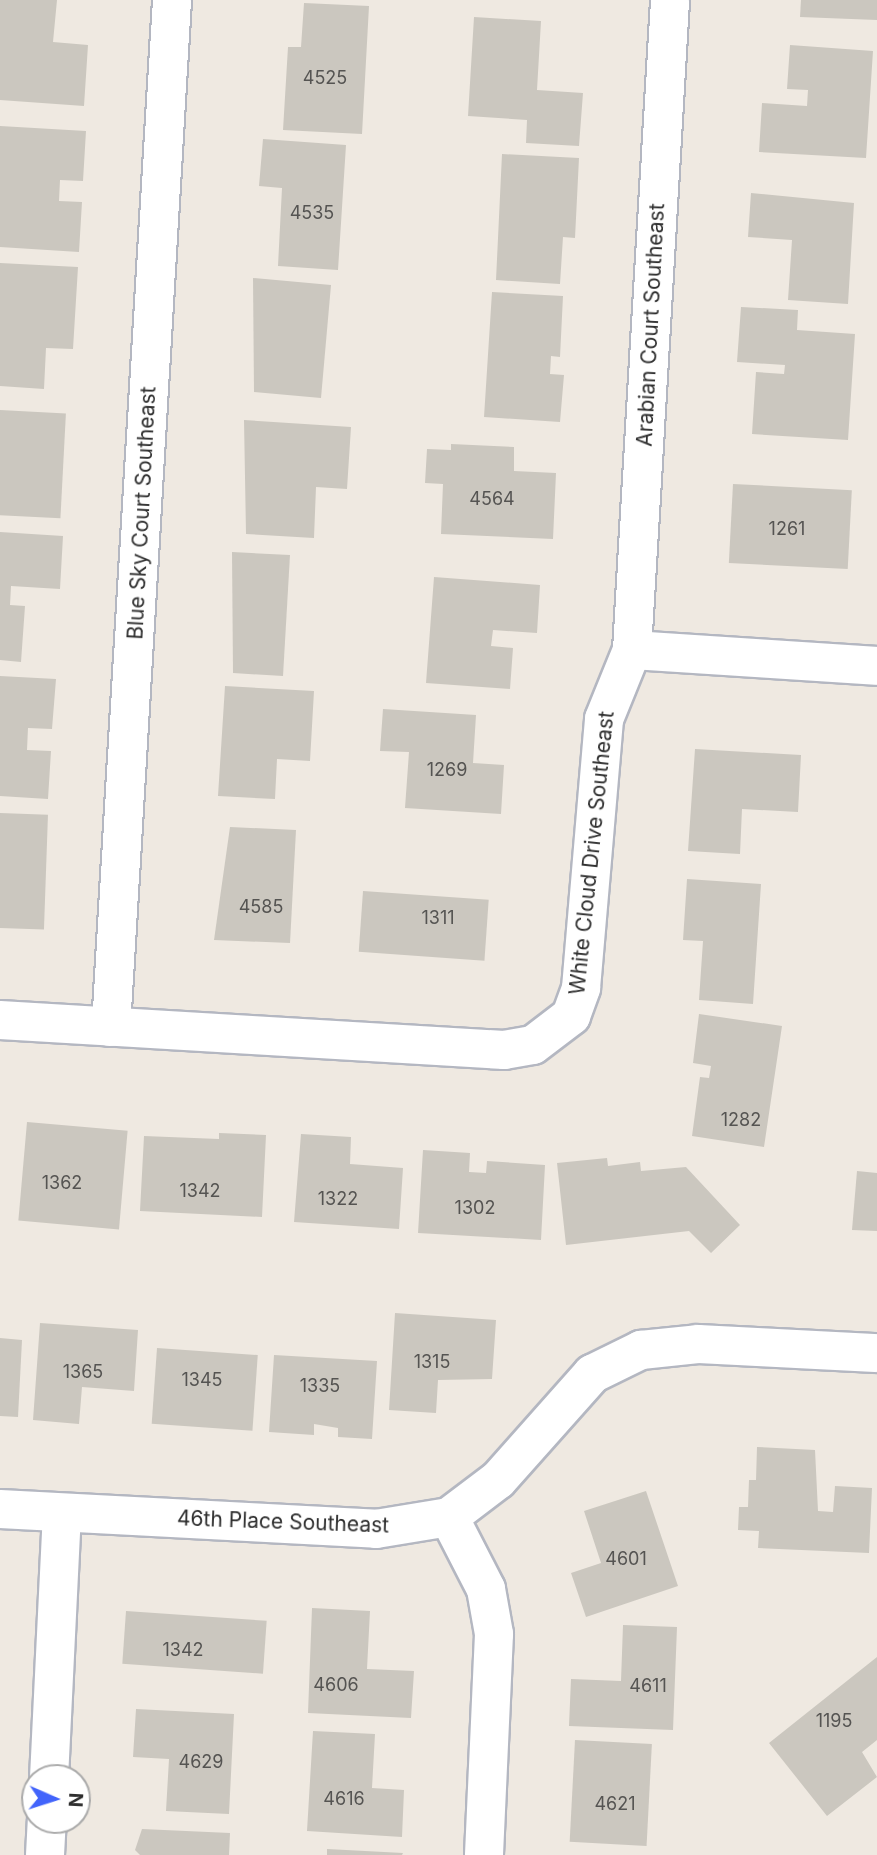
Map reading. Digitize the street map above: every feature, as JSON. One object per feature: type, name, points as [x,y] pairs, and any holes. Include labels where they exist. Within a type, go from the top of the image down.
[{"type":"street","name":"Blue Sky Court Southeast","points":[[111,1027],[172,0]]},
{"type":"street","name":"Arabian Court Southeast","points":[[632,650],[670,0]]},
{"type":"street","name":"White Cloud Drive Southeast","points":[[0,1020],[504,1049],[554,1034],[571,1016],[581,988],[604,719],[632,650]]},
{"type":"street","points":[[632,650],[877,666]]},
{"type":"street","name":"46th Place Southeast","points":[[0,1510],[376,1529],[449,1517],[498,1480],[592,1374],[641,1350],[698,1344],[877,1353]]},
{"type":"street","points":[[50,1764],[62,1513]]},
{"type":"street","points":[[449,1517],[486,1589],[494,1634],[484,1855]]},
{"type":"street","points":[[45,1855],[46,1834]]},
{"type":"building","points":[[0,0],[57,0],[53,42],[88,45],[84,106],[0,100]]},
{"type":"building","points":[[801,0],[877,0],[877,20],[800,17]]},
{"type":"building","points":[[304,3],[369,6],[362,134],[283,130],[288,47],[301,47]]},
{"type":"building","points":[[474,17],[541,21],[537,90],[583,93],[579,146],[526,143],[527,120],[468,116]]},
{"type":"building","points":[[790,45],[873,51],[866,158],[759,152],[762,103],[807,106],[808,90],[787,89]]},
{"type":"building","points":[[0,126],[86,131],[83,181],[60,180],[59,201],[82,202],[79,252],[0,247]]},
{"type":"building","points":[[263,139],[346,145],[338,270],[278,266],[282,188],[259,186]]},
{"type":"building","points":[[502,154],[579,158],[575,238],[563,237],[560,284],[496,280]]},
{"type":"building","points":[[751,193],[854,203],[848,304],[788,300],[792,240],[748,237]]},
{"type":"building","points":[[0,263],[78,267],[73,349],[46,348],[44,389],[0,386]]},
{"type":"building","points":[[253,278],[331,285],[321,398],[254,392]]},
{"type":"building","points":[[492,292],[563,296],[560,357],[551,356],[550,374],[564,375],[560,422],[484,417]]},
{"type":"building","points":[[741,307],[798,310],[797,330],[855,334],[848,440],[752,434],[756,372],[784,374],[785,365],[737,362]]},
{"type":"building","points":[[0,410],[66,413],[60,518],[0,515]]},
{"type":"building","points":[[244,420],[351,427],[347,489],[316,487],[314,538],[246,534]]},
{"type":"building","points":[[451,444],[514,447],[514,471],[556,473],[553,539],[441,534],[443,484],[425,483],[427,449],[451,450]]},
{"type":"building","points":[[733,484],[852,490],[848,569],[729,563]]},
{"type":"building","points":[[0,532],[63,536],[60,589],[11,586],[10,605],[25,606],[21,662],[0,660]]},
{"type":"building","points":[[232,552],[290,555],[283,676],[233,673]]},
{"type":"building","points":[[434,577],[540,585],[537,633],[493,630],[491,646],[513,648],[510,689],[426,683]]},
{"type":"building","points":[[0,676],[56,679],[52,729],[28,728],[27,750],[51,751],[48,799],[0,796]]},
{"type":"building","points":[[225,686],[314,691],[310,761],[277,759],[275,799],[218,796]]},
{"type":"building","points":[[383,709],[476,715],[473,763],[504,765],[501,814],[405,808],[409,752],[380,751]]},
{"type":"building","points":[[695,749],[801,755],[798,812],[742,809],[740,854],[688,851]]},
{"type":"building","points":[[0,813],[48,815],[44,930],[0,928]]},
{"type":"building","points":[[230,827],[296,830],[290,943],[214,940]]},
{"type":"building","points":[[687,879],[761,884],[753,1004],[699,1000],[703,941],[683,940]]},
{"type":"building","points":[[363,891],[489,900],[484,961],[359,952]]},
{"type":"building","points":[[699,1014],[782,1026],[764,1147],[692,1136],[700,1077],[709,1078],[711,1066],[693,1063]]},
{"type":"building","points":[[27,1122],[128,1131],[119,1229],[18,1221]]},
{"type":"building","points":[[219,1133],[266,1135],[262,1217],[140,1211],[144,1136],[219,1139]]},
{"type":"building","points":[[301,1134],[351,1137],[350,1164],[403,1168],[399,1229],[294,1222]]},
{"type":"building","points":[[423,1150],[470,1153],[469,1172],[486,1173],[487,1161],[545,1165],[541,1240],[418,1233]]},
{"type":"building","points":[[607,1158],[608,1166],[640,1162],[641,1171],[686,1167],[740,1225],[711,1253],[689,1231],[566,1245],[557,1163]]},
{"type":"building","points":[[857,1171],[877,1173],[877,1231],[852,1230]]},
{"type":"building","points":[[395,1313],[496,1320],[492,1379],[438,1380],[436,1413],[389,1410]]},
{"type":"building","points":[[40,1323],[138,1330],[134,1391],[82,1387],[79,1424],[33,1420]]},
{"type":"building","points":[[0,1338],[22,1340],[18,1417],[0,1416]]},
{"type":"building","points":[[157,1348],[258,1355],[252,1431],[152,1424]]},
{"type":"building","points":[[274,1355],[377,1361],[372,1439],[338,1437],[338,1428],[314,1424],[314,1435],[269,1432]]},
{"type":"building","points":[[757,1447],[815,1450],[818,1511],[833,1512],[835,1486],[872,1488],[869,1553],[758,1548],[759,1531],[738,1530],[739,1507],[748,1507],[749,1480],[756,1480]]},
{"type":"building","points":[[646,1491],[678,1586],[586,1617],[571,1573],[601,1563],[584,1511]]},
{"type":"building","points":[[312,1608],[370,1611],[367,1669],[414,1671],[411,1718],[308,1713]]},
{"type":"building","points":[[126,1611],[267,1621],[263,1674],[122,1664]]},
{"type":"building","points":[[623,1625],[677,1627],[673,1730],[569,1726],[571,1679],[621,1681]]},
{"type":"building","points":[[877,1657],[877,1740],[862,1752],[877,1777],[827,1816],[769,1743]]},
{"type":"building","points":[[136,1709],[234,1714],[229,1814],[166,1811],[169,1759],[133,1757]]},
{"type":"building","points":[[313,1731],[375,1734],[372,1788],[404,1790],[402,1837],[307,1831]]},
{"type":"building","points":[[575,1740],[652,1744],[647,1846],[570,1842]]},
{"type":"building","points":[[142,1829],[230,1833],[229,1855],[140,1855],[135,1850]]},
{"type":"building","points":[[327,1849],[403,1853],[327,1855]]}]
